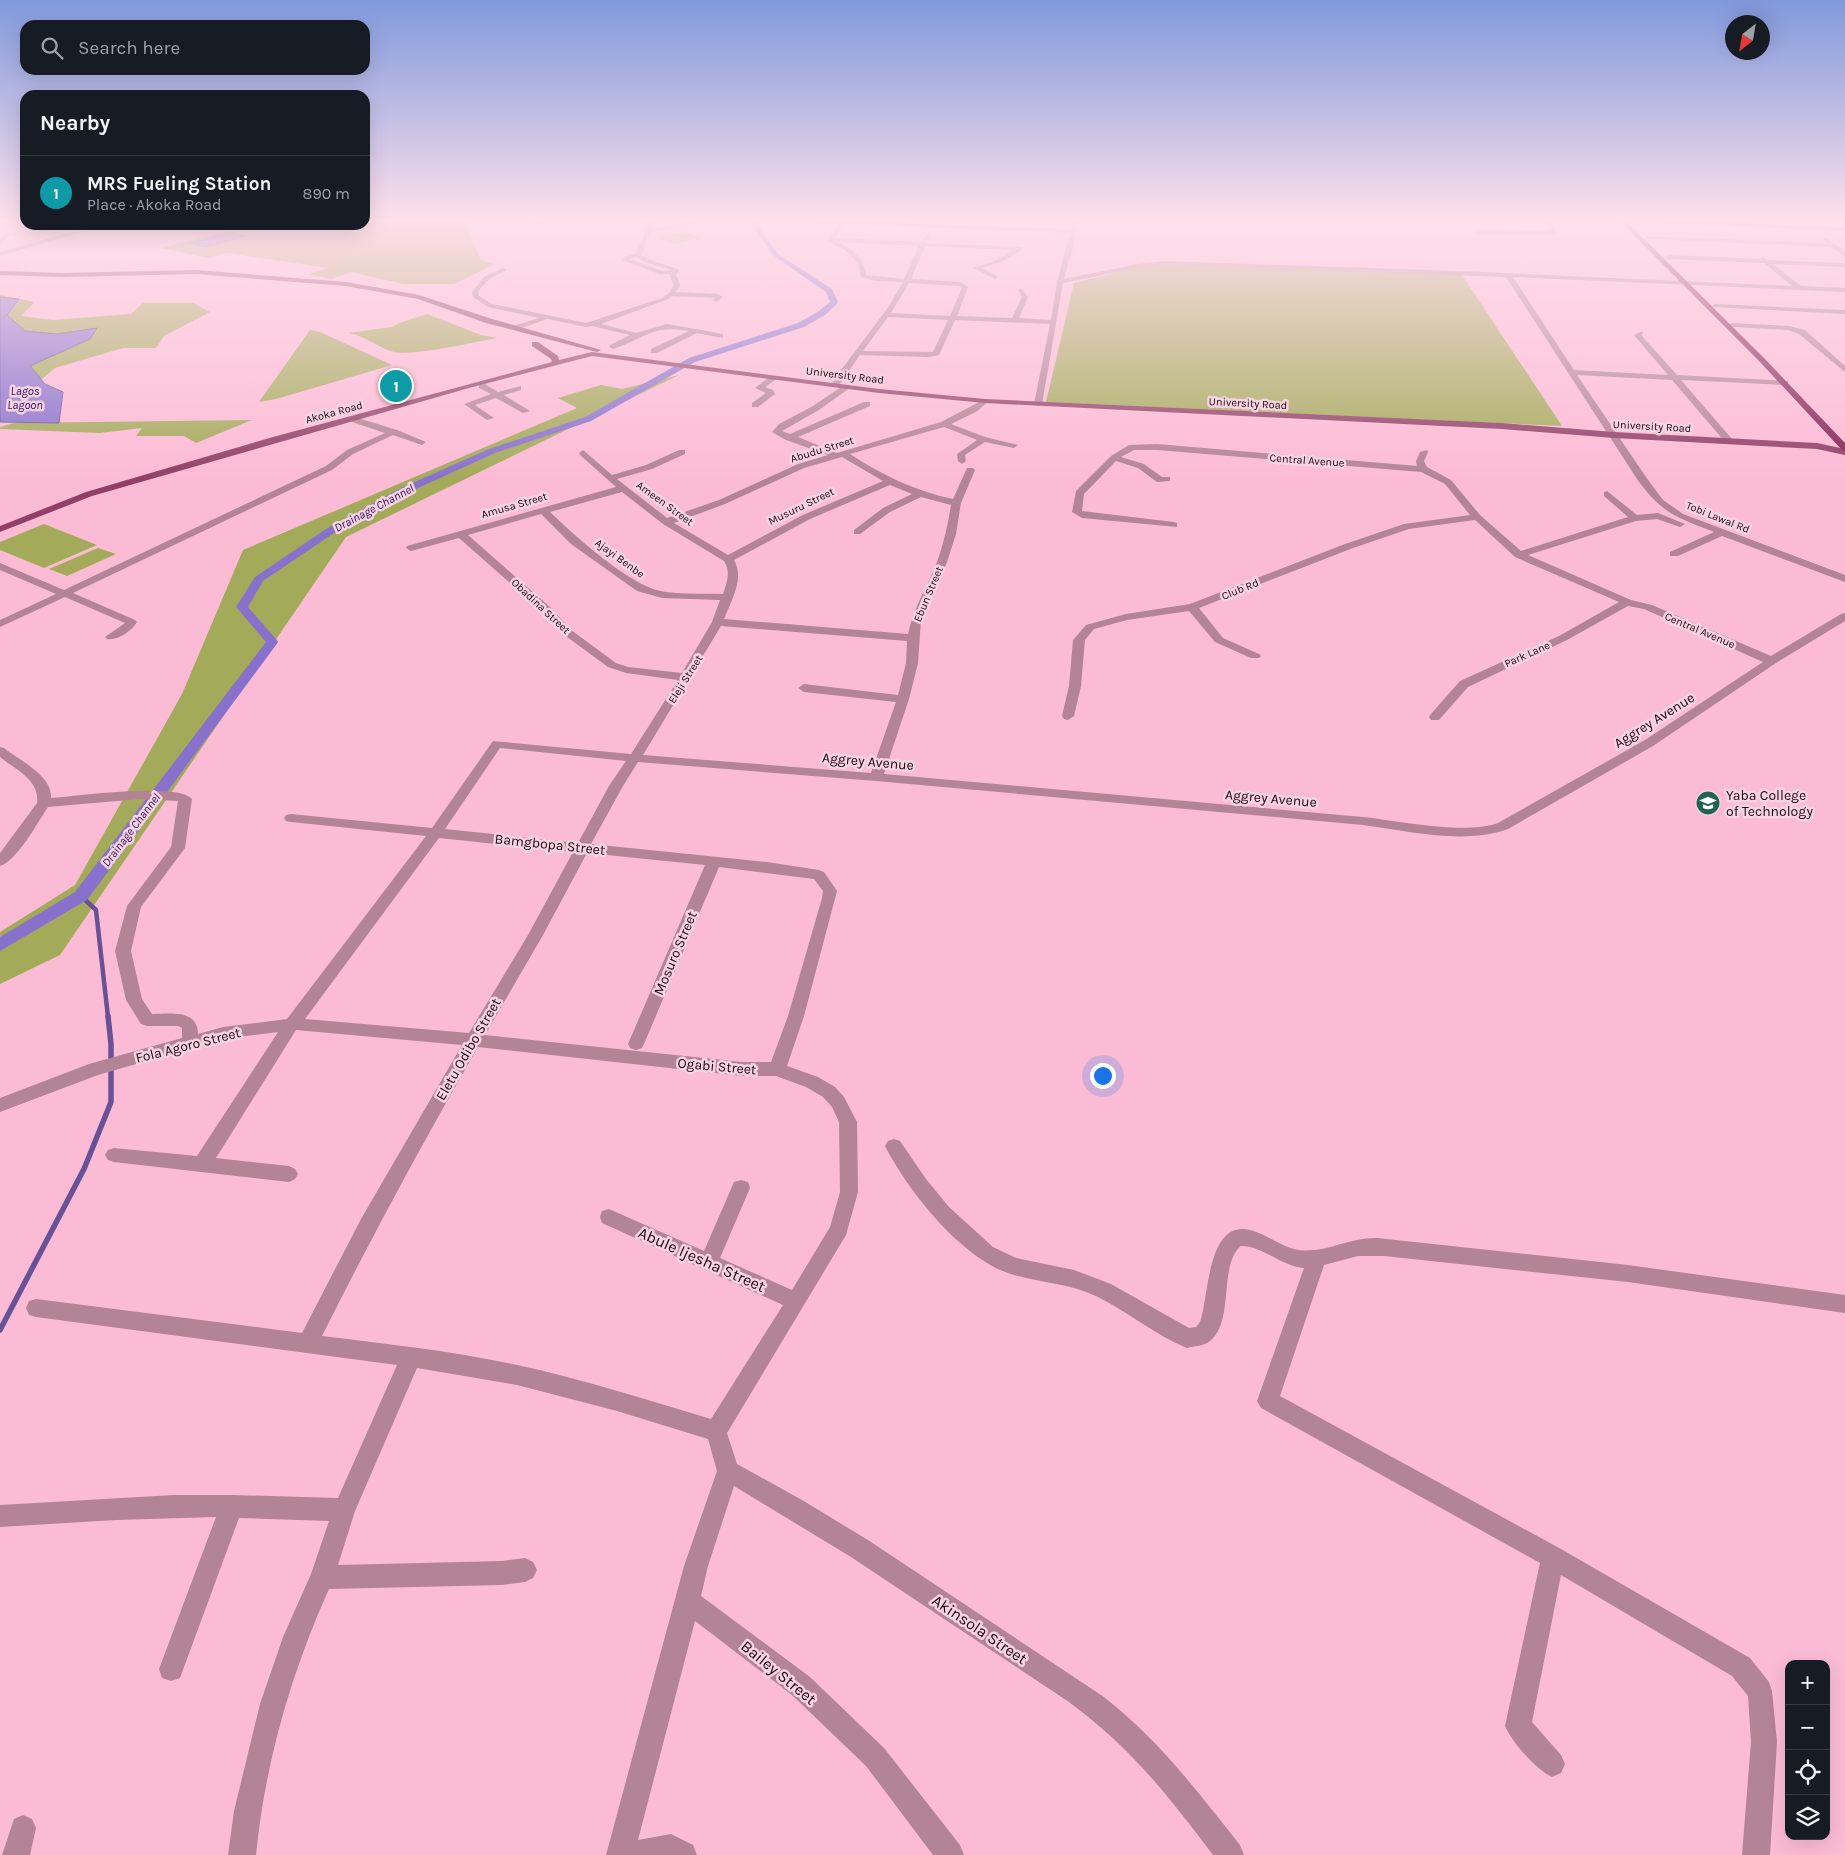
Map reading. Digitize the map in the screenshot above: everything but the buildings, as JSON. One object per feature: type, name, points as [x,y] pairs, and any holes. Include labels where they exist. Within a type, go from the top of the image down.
[{"type":"highway","points":[[1708,306],[1843,442]]},
{"type":"highway","points":[[1715,306],[1843,442]]},
{"type":"main road","points":[[432,306],[555,349]]},
{"type":"main road","points":[[442,306],[488,321],[542,335],[572,349],[642,360]]},
{"type":"main road","points":[[530,341],[539,339],[542,335]]},
{"type":"main road","points":[[530,341],[555,358],[556,362]]},
{"type":"main road","points":[[572,349],[583,350],[580,358]]},
{"type":"main road","name":"Akoka Road","points":[[91,496],[276,439],[556,362],[596,354],[680,366]]},
{"type":"main road","points":[[0,531],[91,496],[580,358],[605,358],[680,366]]},
{"type":"main road","name":"University Road","points":[[680,366],[847,387],[985,401],[1502,426],[1614,435],[1817,446]]},
{"type":"main road","points":[[1817,446],[1843,442]]},
{"type":"main road","points":[[1817,446],[1845,452]]},
{"type":"street","points":[[489,306],[580,324],[593,324],[637,335]]},
{"type":"street","points":[[593,324],[647,306]]},
{"type":"street","points":[[835,385],[893,306]]},
{"type":"street","points":[[859,352],[934,354],[959,306]]},
{"type":"street","points":[[1014,321],[1021,306]]},
{"type":"street","points":[[1038,404],[1057,306]]},
{"type":"street","name":"Tobi Lawal Rd","points":[[1528,306],[1660,502],[1680,516],[1717,534],[1845,579]]},
{"type":"street","points":[[1715,306],[1845,312]]},
{"type":"street","points":[[887,315],[1053,322]]},
{"type":"street","points":[[516,328],[547,317]]},
{"type":"street","points":[[1734,325],[1789,328],[1802,332],[1845,370]]},
{"type":"street","points":[[613,347],[637,335],[660,327],[720,336]]},
{"type":"street","points":[[654,351],[695,332]]},
{"type":"street","points":[[1640,334],[1638,335],[1729,441]]},
{"type":"street","points":[[1572,372],[1785,383]]},
{"type":"street","points":[[755,405],[771,394],[759,388],[774,378]]},
{"type":"street","points":[[482,386],[526,411]]},
{"type":"street","points":[[847,387],[816,408],[782,426],[776,432],[839,454],[889,482],[920,494],[956,503]]},
{"type":"street","points":[[490,418],[468,405],[471,402],[518,388]]},
{"type":"street","name":"Abudu Street","points":[[666,522],[722,502],[783,473],[839,454],[944,424],[973,410],[985,401]]},
{"type":"street","points":[[789,438],[867,404]]},
{"type":"street","points":[[355,420],[422,442]]},
{"type":"street","points":[[944,424],[984,439],[1014,445]]},
{"type":"street","points":[[0,624],[329,468],[350,452],[394,432]]},
{"type":"street","points":[[962,461],[961,454],[984,439]]},
{"type":"street","name":"Central Avenue","points":[[1174,525],[1082,515],[1077,512],[1079,493],[1114,458],[1132,447],[1157,447],[1423,470],[1436,474],[1448,482],[1477,517],[1519,555],[1627,602],[1641,611],[1770,663]]},
{"type":"street","points":[[610,478],[654,465],[682,452]]},
{"type":"street","points":[[1423,470],[1420,462],[1424,452]]},
{"type":"street","name":"Ameen Street","points":[[583,453],[610,478],[666,522],[728,559]]},
{"type":"street","points":[[1114,458],[1141,466],[1160,480],[1167,479]]},
{"type":"street","name":"Ebun Street","points":[[876,777],[903,699],[912,663],[916,620],[942,562],[951,534],[956,503],[970,470]]},
{"type":"street","name":"Musuru Street","points":[[728,559],[814,512],[852,495],[889,482]]},
{"type":"street","name":"Amusa Street","points":[[411,548],[624,488]]},
{"type":"street","points":[[856,532],[890,506],[920,494]]},
{"type":"street","points":[[1607,494],[1635,518]]},
{"type":"street","name":"Ajayi Benbe","points":[[542,510],[575,542],[641,589],[662,595],[726,597]]},
{"type":"street","points":[[1519,555],[1635,518],[1658,516],[1717,534]]},
{"type":"street","name":"Club Rd","points":[[1068,716],[1075,686],[1079,640],[1087,629],[1126,617],[1192,607],[1377,536],[1425,522],[1477,517]]},
{"type":"street","name":"Obadina Street","points":[[461,534],[547,610],[567,632],[612,665],[626,670],[686,677]]},
{"type":"street","points":[[1674,554],[1717,534]]},
{"type":"street","points":[[726,597],[734,576],[734,567],[728,559]]},
{"type":"street","points":[[0,566],[131,622],[129,626],[111,637]]},
{"type":"street","name":"Eleji Street","points":[[636,758],[718,622],[726,597]]},
{"type":"street","name":"Park Lane","points":[[1435,717],[1464,684],[1563,638],[1627,602]]},
{"type":"street","points":[[1192,607],[1219,640],[1256,656]]},
{"type":"street","name":"Aggrey Avenue","points":[[436,832],[497,744],[636,758],[876,777],[1363,821],[1438,830],[1489,831],[1526,814],[1649,743],[1845,616]]},
{"type":"street","points":[[718,622],[913,638]]},
{"type":"street","points":[[804,688],[903,699]]},
{"type":"street","points":[[0,751],[39,781],[46,793],[44,803],[8,854],[0,861]]},
{"type":"street","name":"Eletu Odibo Street","points":[[307,1344],[386,1192],[472,1040],[535,935],[616,786],[636,758]]},
{"type":"street","points":[[44,803],[128,796],[171,795],[181,796],[185,799],[178,848],[134,906],[123,951],[134,1000],[147,1020],[180,1020],[190,1026],[190,1042]]},
{"type":"street","name":"Bamgbopa Street","points":[[290,818],[767,867],[809,874]]},
{"type":"street","points":[[202,1164],[292,1024],[436,832]]},
{"type":"street","name":"Mosuro Street","points":[[636,1044],[714,862]]},
{"type":"street","name":"Ogabi Street","points":[[472,1040],[742,1069],[777,1069],[796,1016],[830,892],[819,875],[809,874]]},
{"type":"street","name":"Fola Agoro Street","points":[[0,1105],[95,1069],[223,1033],[292,1024],[351,1027],[472,1040]]},
{"type":"street","points":[[620,1855],[696,1566],[728,1471],[716,1431],[839,1229],[849,1192],[848,1122],[838,1102],[829,1092],[812,1082],[777,1069]]},
{"type":"street","points":[[894,1146],[920,1185],[942,1213],[986,1253],[1013,1266],[1074,1279],[1104,1290],[1187,1338],[1202,1336],[1210,1326],[1222,1263],[1230,1243],[1235,1238],[1248,1237],[1284,1255],[1300,1260],[1361,1247],[1411,1250],[1632,1275],[1845,1304]]},
{"type":"street","points":[[114,1155],[290,1174]]},
{"type":"street","points":[[709,1261],[741,1188]]},
{"type":"street","name":"Abule Ijesha Street","points":[[609,1218],[796,1301]]},
{"type":"street","points":[[1317,1257],[1268,1400],[1553,1557],[1741,1667],[1760,1691],[1764,1742],[1756,1855]]},
{"type":"street","points":[[36,1308],[411,1357],[517,1375],[618,1400],[716,1431]]},
{"type":"street","points":[[242,1855],[247,1811],[273,1704],[295,1637],[322,1578],[344,1510],[411,1357]]},
{"type":"street","name":"Akinsola Street","points":[[728,1471],[789,1505],[864,1552],[1102,1712],[1128,1733],[1164,1772],[1230,1855]]},
{"type":"street","points":[[0,1516],[112,1508],[190,1506],[344,1510]]},
{"type":"street","points":[[170,1669],[232,1506]]},
{"type":"street","points":[[1552,1764],[1518,1726],[1553,1557]]},
{"type":"street","points":[[322,1578],[502,1573],[525,1570]]},
{"type":"street","name":"Bailey Street","points":[[688,1601],[801,1686],[875,1758],[950,1855]]},
{"type":"street","points":[[16,1855],[23,1828]]},
{"type":"street","points":[[627,1855],[677,1852]]},
{"type":"green space","points":[[0,306],[31,306],[21,316],[53,320],[131,314],[140,306],[198,306],[210,312],[164,336],[156,348],[123,348],[55,368],[0,413]]},
{"type":"green space","points":[[1069,306],[1482,306],[1562,426],[1046,402]]},
{"type":"green space","points":[[427,314],[481,335],[497,338],[404,353],[388,350],[348,333],[392,327]]},
{"type":"green space","points":[[310,330],[320,332],[392,365],[276,399],[259,402]]},
{"type":"green space","points":[[679,375],[346,537],[60,955],[0,984],[0,932],[75,885],[182,694],[243,550],[577,408],[558,398],[601,385],[622,389]]},
{"type":"green space","points":[[252,420],[196,443],[184,436],[136,436],[142,428],[100,433],[0,429],[0,427],[14,423]]},
{"type":"green space","points":[[44,524],[97,545],[44,568],[0,550],[0,542]]},
{"type":"green space","points":[[98,548],[116,554],[67,576],[49,569]]},
{"type":"water","name":"Lagos Lagoon","points":[[0,306],[14,306],[7,315],[25,331],[57,334],[97,328],[90,339],[30,366],[45,384],[63,392],[59,423],[0,422]]},
{"type":"waterway","name":"Drainage Channel","points":[[0,945],[81,896],[272,642],[242,607],[259,579],[330,531],[403,491],[492,451],[588,419],[692,360],[801,325],[822,313],[830,306]]},
{"type":"waterway","points":[[81,896],[96,910],[108,1017]]},
{"type":"waterway","points":[[0,1330],[84,1169],[111,1102],[111,1044],[108,1016]]},
{"type":"place","name":"MRS Fueling Station","points":[[396,386]]},
{"type":"place","name":"Yaba College of Technology","points":[[1708,803]]}]
